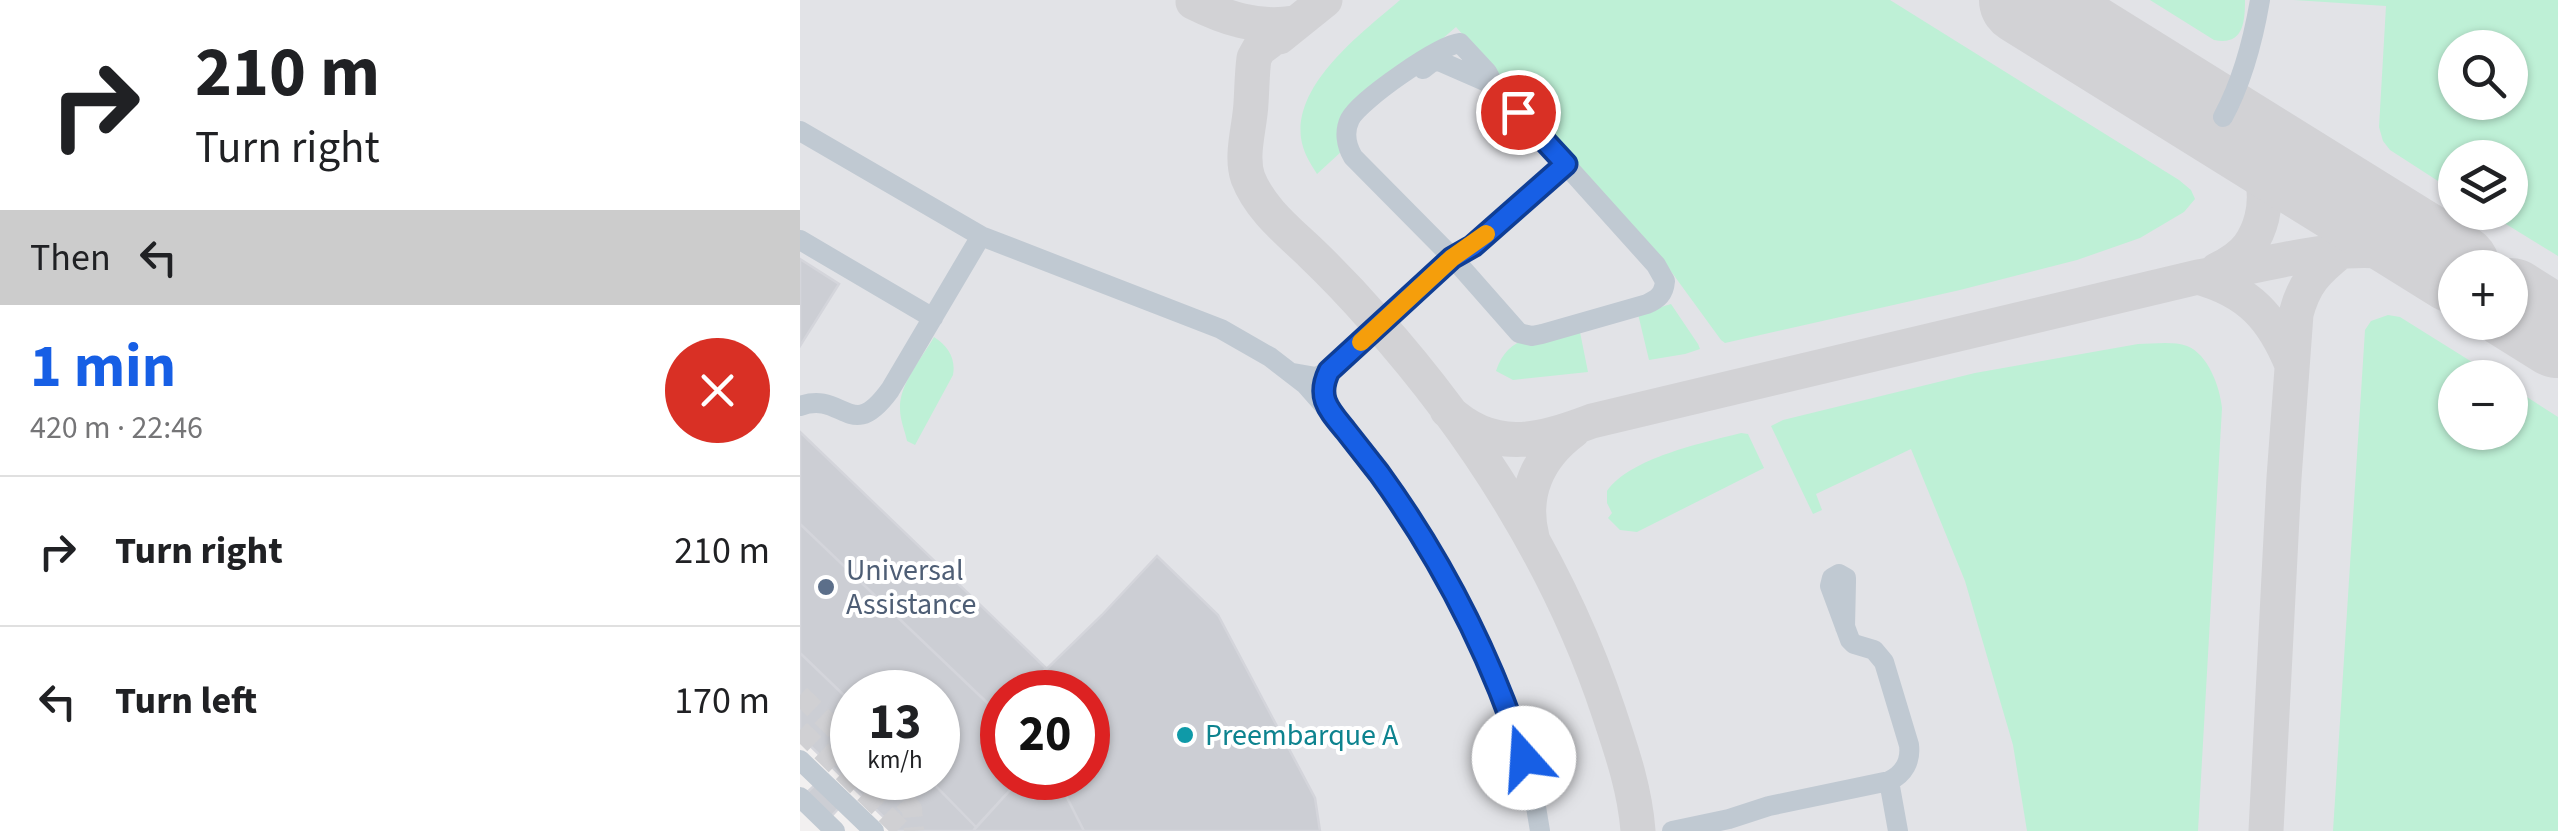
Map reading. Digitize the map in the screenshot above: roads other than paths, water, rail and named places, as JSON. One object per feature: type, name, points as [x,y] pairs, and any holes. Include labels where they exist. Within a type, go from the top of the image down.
[{"type":"lane","points":[[2223,118],[2252,45],[2260,0]]},
{"type":"lane","points":[[1439,61],[1494,85],[1662,274],[1664,288],[1647,304],[1542,334],[1526,335],[1513,327],[1452,258],[1353,156],[1346,131],[1353,114],[1378,91],[1400,77],[1399,82],[1406,84],[1439,61]]},
{"type":"lane","points":[[800,132],[981,236],[1220,329],[1300,376],[1329,371],[1452,258],[1473,246],[1566,164]]},
{"type":"lane","points":[[800,406],[829,404],[854,416],[872,411],[890,390],[981,236]]},
{"type":"lane","points":[[800,240],[933,318]]},
{"type":"lane","points":[[1329,371],[1323,389],[1330,412]]},
{"type":"lane","points":[[1291,372],[1330,412],[1377,471],[1406,512],[1462,608],[1513,723],[1540,831]]},
{"type":"lane","points":[[1672,831],[1889,781],[1906,767],[1910,752],[1887,668],[1874,650],[1854,644],[1845,627]]},
{"type":"lane","points":[[800,760],[874,831]]},
{"type":"lane","points":[[1889,781],[1898,831]]},
{"type":"lane","points":[[800,798],[835,831]]},
{"type":"lane","points":[[800,816],[816,831]]},
{"type":"tunnel","points":[[800,695],[830,724]]},
{"type":"tunnel","points":[[800,730],[903,831]]},
{"type":"tunnel","points":[[904,800],[912,809],[914,831]]},
{"type":"place","name":"Universal Assistance","points":[[826,587]]},
{"type":"place","name":"Preembarque A","points":[[1185,735]]}]
